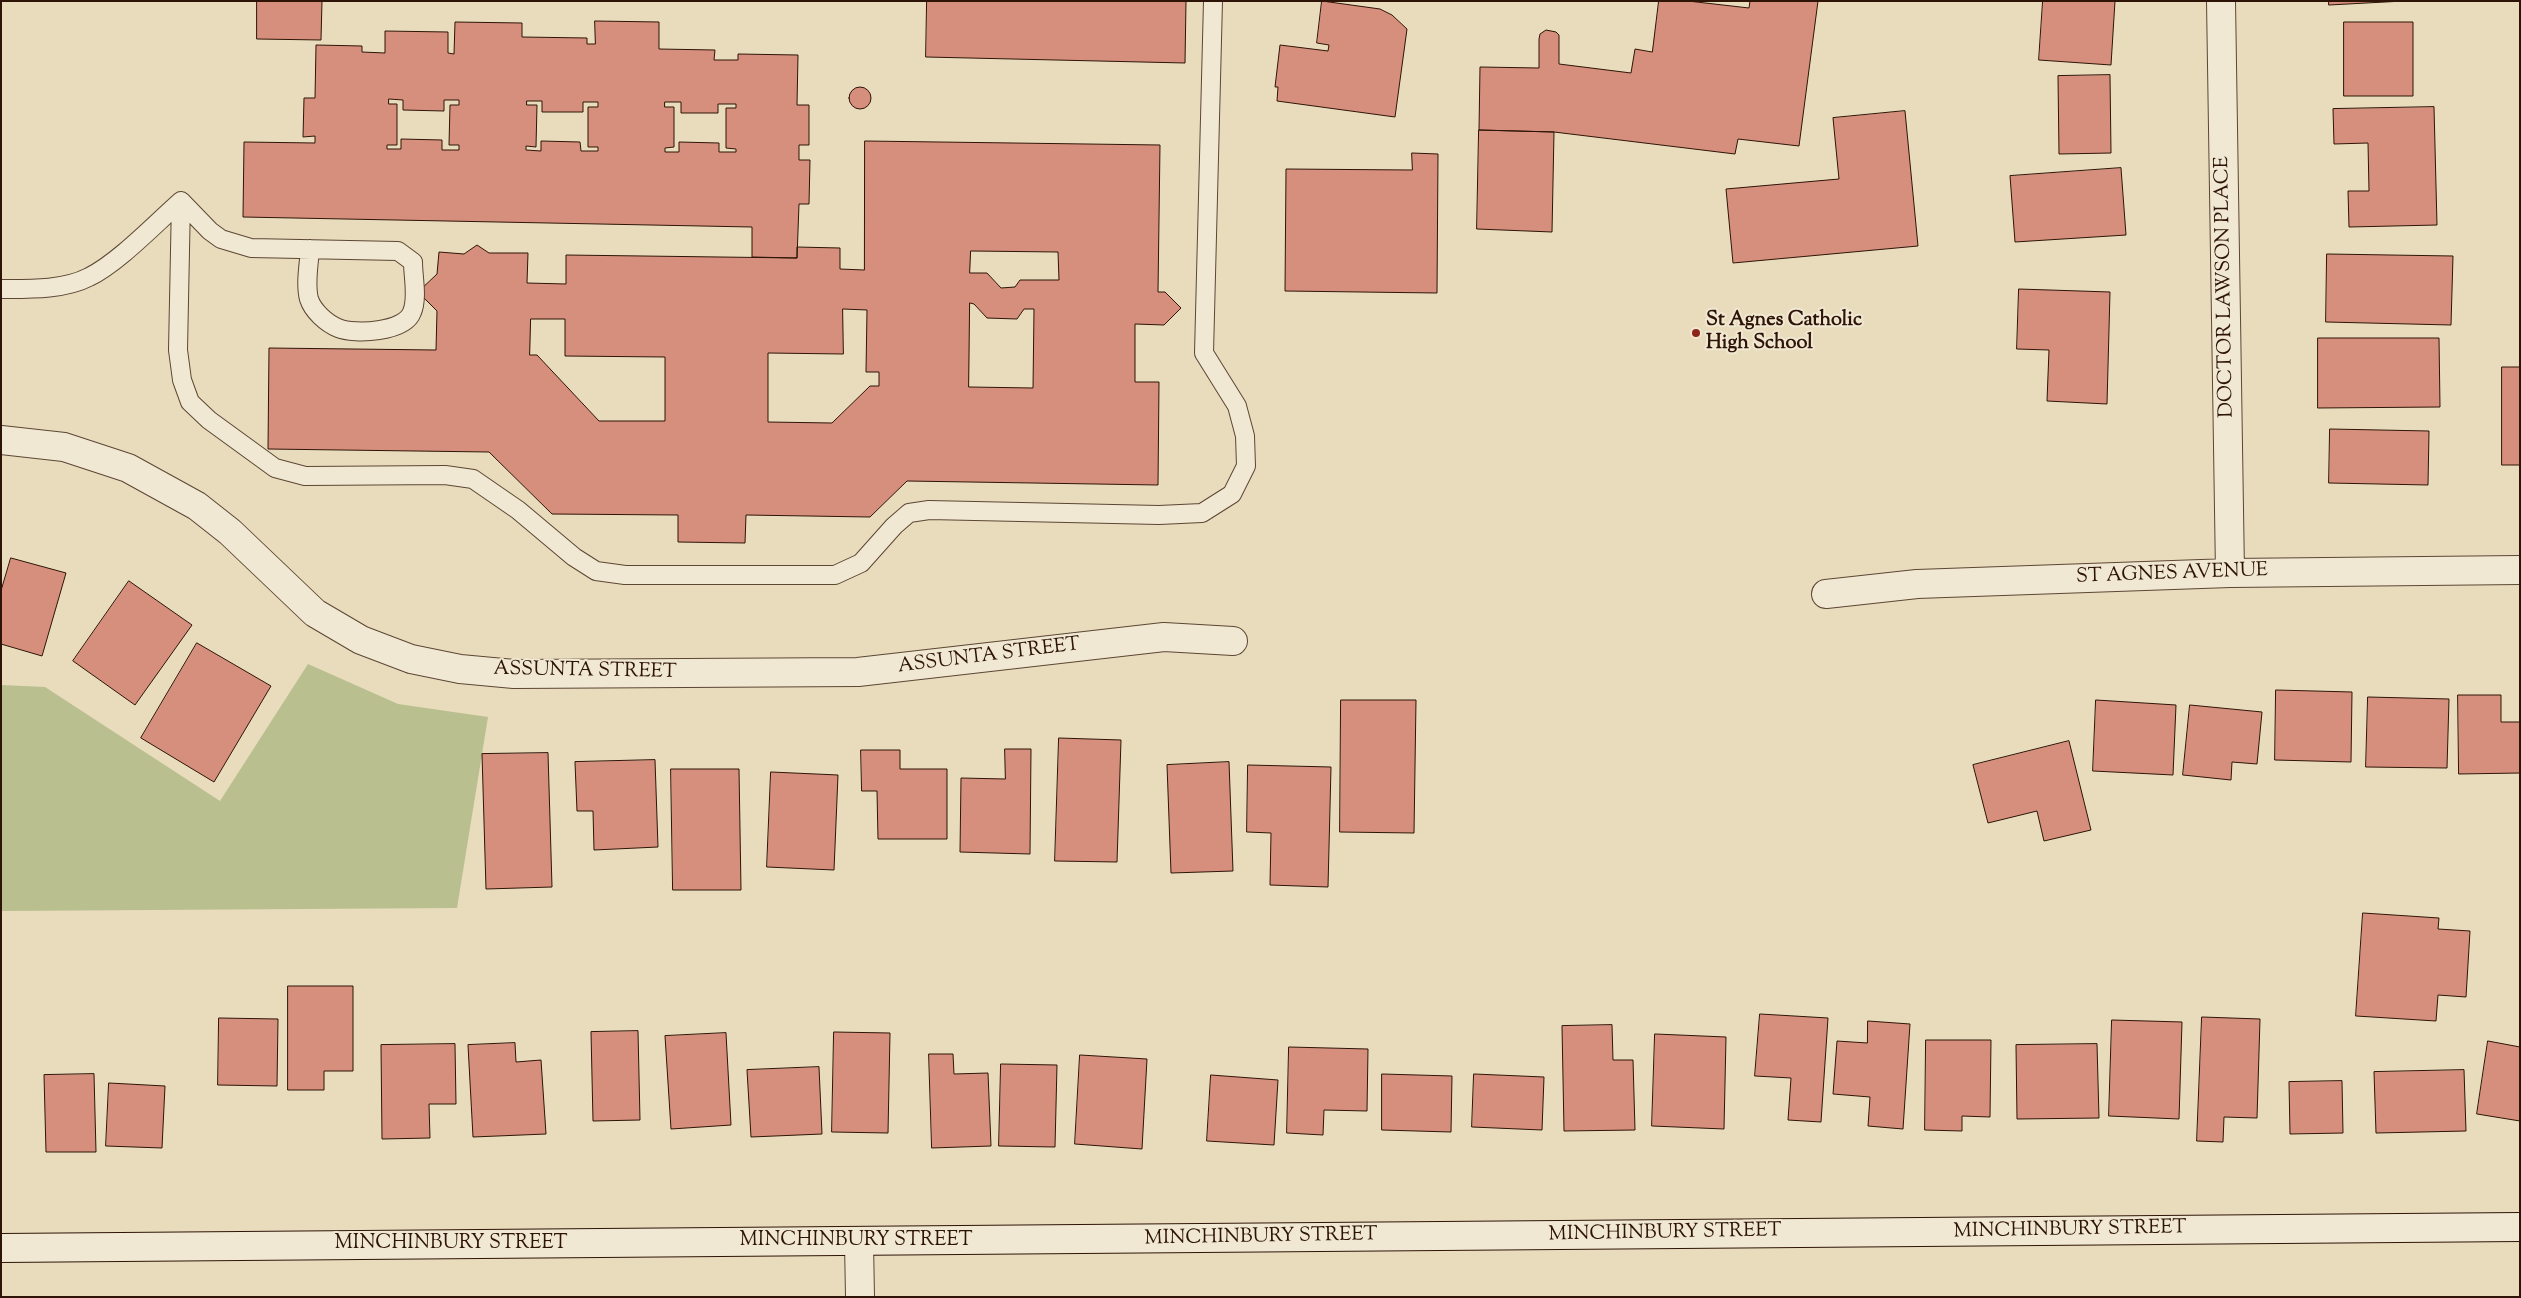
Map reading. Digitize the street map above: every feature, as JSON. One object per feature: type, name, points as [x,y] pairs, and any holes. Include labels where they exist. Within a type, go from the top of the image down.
[{"type":"street","name":"DOCTOR LAWSON PLACE","points":[[2221,1],[2230,573]]},
{"type":"street","name":"ASSUNTA STREET","points":[[1,440],[64,448],[128,468],[197,506],[230,532],[315,613],[361,640],[411,659],[460,669],[514,674],[858,672],[1164,637],[1233,641]]},
{"type":"street","name":"ST AGNES AVENUE","points":[[1826,594],[1917,584],[2230,573],[2520,570]]},
{"type":"street","name":"MINCHINBURY STREET","points":[[1,1248],[2520,1227]]},
{"type":"street","points":[[859,1242],[860,1297]]},
{"type":"lane","points":[[181,201],[178,350],[182,380],[190,402],[209,420],[275,468],[305,476],[445,475],[473,479],[518,510],[574,557],[596,571],[625,575],[835,575],[861,563],[894,526],[909,513],[930,510],[1159,515],[1202,513],[1232,494],[1246,466],[1245,436],[1237,406],[1204,353],[1212,1]]},
{"type":"lane","points":[[181,201],[210,232],[221,239],[251,248],[310,249],[398,251],[413,262],[414,293],[412,313],[401,325],[383,330],[351,331],[338,328],[316,312],[309,298],[310,249]]},
{"type":"lane","points":[[1,289],[60,285],[88,278],[107,265],[181,201]]},
{"type":"green space","points":[[308,664],[398,704],[488,717],[457,908],[1,911],[1,685],[45,687],[220,801]]},
{"type":"building","points":[[257,1],[322,1],[321,40],[257,39]]},
{"type":"building","points":[[927,1],[1186,1],[1185,63],[926,57]]},
{"type":"building","points":[[1322,1],[1380,9],[1392,15],[1407,29],[1395,117],[1277,101],[1278,87],[1275,87],[1280,45],[1328,51],[1329,45],[1317,43]]},
{"type":"building","points":[[1659,1],[1688,1],[1749,8],[1750,1],[1818,1],[1799,146],[1738,139],[1735,154],[1554,132],[1479,130],[1480,67],[1539,68],[1539,39],[1540,34],[1546,30],[1556,32],[1559,35],[1559,64],[1631,73],[1635,49],[1652,52]]},
{"type":"building","points":[[2043,1],[2115,1],[2111,65],[2039,60]]},
{"type":"building","points":[[2329,1],[2404,1],[2329,5]]},
{"type":"building","points":[[595,21],[659,22],[659,49],[715,50],[714,60],[738,60],[738,54],[798,55],[797,105],[809,105],[809,145],[799,145],[799,160],[810,160],[809,204],[799,204],[797,258],[752,257],[752,227],[243,217],[244,142],[315,143],[315,136],[303,137],[304,98],[315,98],[316,45],[362,46],[362,52],[385,53],[385,31],[448,32],[448,53],[454,54],[455,22],[522,23],[522,37],[587,38],[587,44],[595,44]],"holes":[[[389,99],[403,100],[403,110],[444,111],[444,100],[459,100],[459,105],[450,105],[449,145],[459,145],[459,150],[442,150],[442,140],[401,139],[401,149],[387,149],[387,145],[397,145],[397,104],[389,104]],[[527,101],[542,101],[542,112],[583,112],[583,102],[598,102],[598,107],[588,107],[588,147],[598,147],[598,151],[581,151],[580,142],[541,141],[541,151],[526,150],[526,146],[536,147],[537,105],[527,105]],[[665,102],[681,102],[681,113],[718,113],[718,104],[736,104],[736,108],[726,108],[726,148],[736,149],[736,152],[719,152],[719,143],[679,142],[679,152],[665,152],[665,148],[674,147],[674,107],[665,107]]]},
{"type":"building","points":[[2344,22],[2413,22],[2413,96],[2344,96]]},
{"type":"building","points":[[2110,75],[2111,153],[2059,154],[2058,76]]},
{"type":"building","points":[[856,87],[864,87],[871,94],[871,102],[864,109],[856,109],[849,102],[849,94]]},
{"type":"building","points":[[2434,107],[2437,225],[2349,227],[2348,191],[2369,191],[2368,143],[2334,144],[2333,109]]},
{"type":"building","points":[[1905,111],[1918,246],[1733,263],[1726,189],[1839,179],[1833,118]]},
{"type":"building","points":[[1479,130],[1554,132],[1552,232],[1477,229]]},
{"type":"building","points":[[865,141],[1160,145],[1158,292],[1165,292],[1181,308],[1164,325],[1135,324],[1135,382],[1159,382],[1158,485],[907,481],[870,517],[746,515],[745,543],[678,542],[678,515],[552,514],[489,452],[268,449],[269,348],[436,350],[437,311],[418,292],[437,274],[439,252],[464,254],[477,245],[489,253],[528,253],[527,283],[566,284],[566,255],[797,258],[797,247],[840,248],[840,269],[864,270]],"holes":[[[971,251],[1058,252],[1059,280],[1020,280],[1015,287],[1001,288],[987,273],[970,273]],[[970,303],[974,304],[987,318],[1017,319],[1024,309],[1034,309],[1033,388],[969,387]],[[843,309],[867,310],[866,372],[879,372],[879,386],[870,386],[832,423],[768,422],[768,353],[843,354]],[[531,319],[565,319],[565,356],[665,357],[665,421],[599,421],[537,355],[530,355]]]},
{"type":"building","points":[[1412,153],[1438,154],[1437,293],[1285,291],[1286,169],[1412,170]]},
{"type":"building","points":[[2121,168],[2126,235],[2015,242],[2010,176]]},
{"type":"building","points":[[2327,254],[2453,256],[2451,325],[2326,322]]},
{"type":"building","points":[[2019,289],[2110,292],[2107,404],[2047,401],[2049,350],[2017,349]]},
{"type":"building","points":[[2318,338],[2439,338],[2440,407],[2318,408]]},
{"type":"building","points":[[2502,367],[2520,367],[2520,465],[2502,465]]},
{"type":"building","points":[[2330,429],[2429,431],[2428,485],[2329,483]]},
{"type":"building","points":[[11,558],[66,573],[42,656],[1,644],[1,591]]},
{"type":"building","points":[[129,581],[192,625],[135,705],[73,661]]},
{"type":"building","points":[[197,643],[271,686],[214,782],[141,738]]},
{"type":"building","points":[[2276,690],[2352,692],[2351,762],[2275,760]]},
{"type":"building","points":[[2458,695],[2501,695],[2501,722],[2520,722],[2520,773],[2459,774]]},
{"type":"building","points":[[2368,697],[2449,699],[2447,768],[2366,767]]},
{"type":"building","points":[[1341,700],[1416,700],[1414,833],[1340,832]]},
{"type":"building","points":[[2096,700],[2176,705],[2173,775],[2093,771]]},
{"type":"building","points":[[2190,705],[2262,712],[2257,764],[2232,762],[2231,780],[2183,775]]},
{"type":"building","points":[[1059,738],[1121,740],[1117,862],[1055,861]]},
{"type":"building","points":[[2069,741],[2091,830],[2044,841],[2037,811],[1988,823],[1973,765]]},
{"type":"building","points":[[1005,749],[1031,749],[1030,854],[960,852],[961,778],[1005,779]]},
{"type":"building","points":[[861,750],[900,750],[900,769],[947,769],[947,839],[878,839],[877,791],[862,791]]},
{"type":"building","points":[[548,753],[552,887],[486,889],[482,754]]},
{"type":"building","points":[[655,760],[658,847],[594,850],[593,811],[577,811],[575,762]]},
{"type":"building","points":[[1229,762],[1233,871],[1171,873],[1167,765]]},
{"type":"building","points":[[1248,765],[1331,767],[1328,887],[1270,885],[1271,833],[1247,832]]},
{"type":"building","points":[[671,769],[739,769],[741,890],[673,890]]},
{"type":"building","points":[[771,772],[838,775],[834,870],[767,867]]},
{"type":"building","points":[[2363,913],[2439,918],[2438,929],[2470,931],[2466,997],[2438,995],[2436,1021],[2356,1016]]},
{"type":"building","points":[[288,986],[353,986],[353,1071],[324,1071],[324,1090],[288,1090]]},
{"type":"building","points":[[1760,1014],[1828,1018],[1821,1122],[1788,1120],[1791,1078],[1755,1076]]},
{"type":"building","points":[[2202,1017],[2260,1019],[2257,1118],[2224,1117],[2223,1142],[2197,1141]]},
{"type":"building","points":[[219,1018],[278,1019],[277,1086],[218,1085]]},
{"type":"building","points":[[2112,1020],[2182,1022],[2179,1119],[2109,1116]]},
{"type":"building","points":[[1868,1021],[1910,1024],[1903,1129],[1868,1126],[1870,1097],[1833,1094],[1837,1041],[1867,1043]]},
{"type":"building","points":[[1612,1025],[1613,1060],[1633,1060],[1635,1130],[1564,1131],[1562,1026]]},
{"type":"building","points":[[638,1031],[640,1120],[593,1121],[591,1032]]},
{"type":"building","points":[[834,1032],[890,1033],[888,1133],[832,1132]]},
{"type":"building","points":[[726,1033],[731,1125],[671,1129],[665,1036]]},
{"type":"building","points":[[1655,1034],[1726,1037],[1724,1129],[1652,1126]]},
{"type":"building","points":[[1926,1040],[1991,1040],[1990,1117],[1962,1116],[1962,1131],[1925,1130]]},
{"type":"building","points":[[2488,1041],[2520,1047],[2520,1121],[2477,1114]]},
{"type":"building","points":[[515,1043],[516,1062],[541,1060],[546,1134],[473,1137],[468,1045]]},
{"type":"building","points":[[455,1044],[456,1104],[429,1104],[430,1138],[382,1139],[381,1045]]},
{"type":"building","points":[[2097,1044],[2099,1118],[2017,1119],[2016,1045]]},
{"type":"building","points":[[1289,1047],[1368,1049],[1367,1111],[1324,1110],[1323,1135],[1287,1133]]},
{"type":"building","points":[[929,1054],[953,1054],[954,1074],[988,1073],[991,1146],[932,1148]]},
{"type":"building","points":[[1080,1055],[1147,1059],[1142,1149],[1075,1144]]},
{"type":"building","points":[[1001,1064],[1057,1065],[1055,1147],[999,1146]]},
{"type":"building","points":[[819,1067],[822,1134],[751,1137],[747,1070]]},
{"type":"building","points":[[2464,1070],[2466,1131],[2376,1133],[2374,1072]]},
{"type":"building","points":[[94,1074],[96,1152],[46,1152],[44,1075]]},
{"type":"building","points":[[1382,1074],[1452,1076],[1451,1132],[1382,1130]]},
{"type":"building","points":[[1474,1074],[1544,1077],[1542,1130],[1472,1127]]},
{"type":"building","points":[[1211,1075],[1278,1080],[1274,1145],[1207,1141]]},
{"type":"building","points":[[2342,1081],[2343,1133],[2290,1134],[2289,1082]]},
{"type":"building","points":[[109,1083],[165,1086],[162,1148],[106,1146]]},
{"type":"place","name":"St Agnes Catholic High School","points":[[1696,333]]}]
